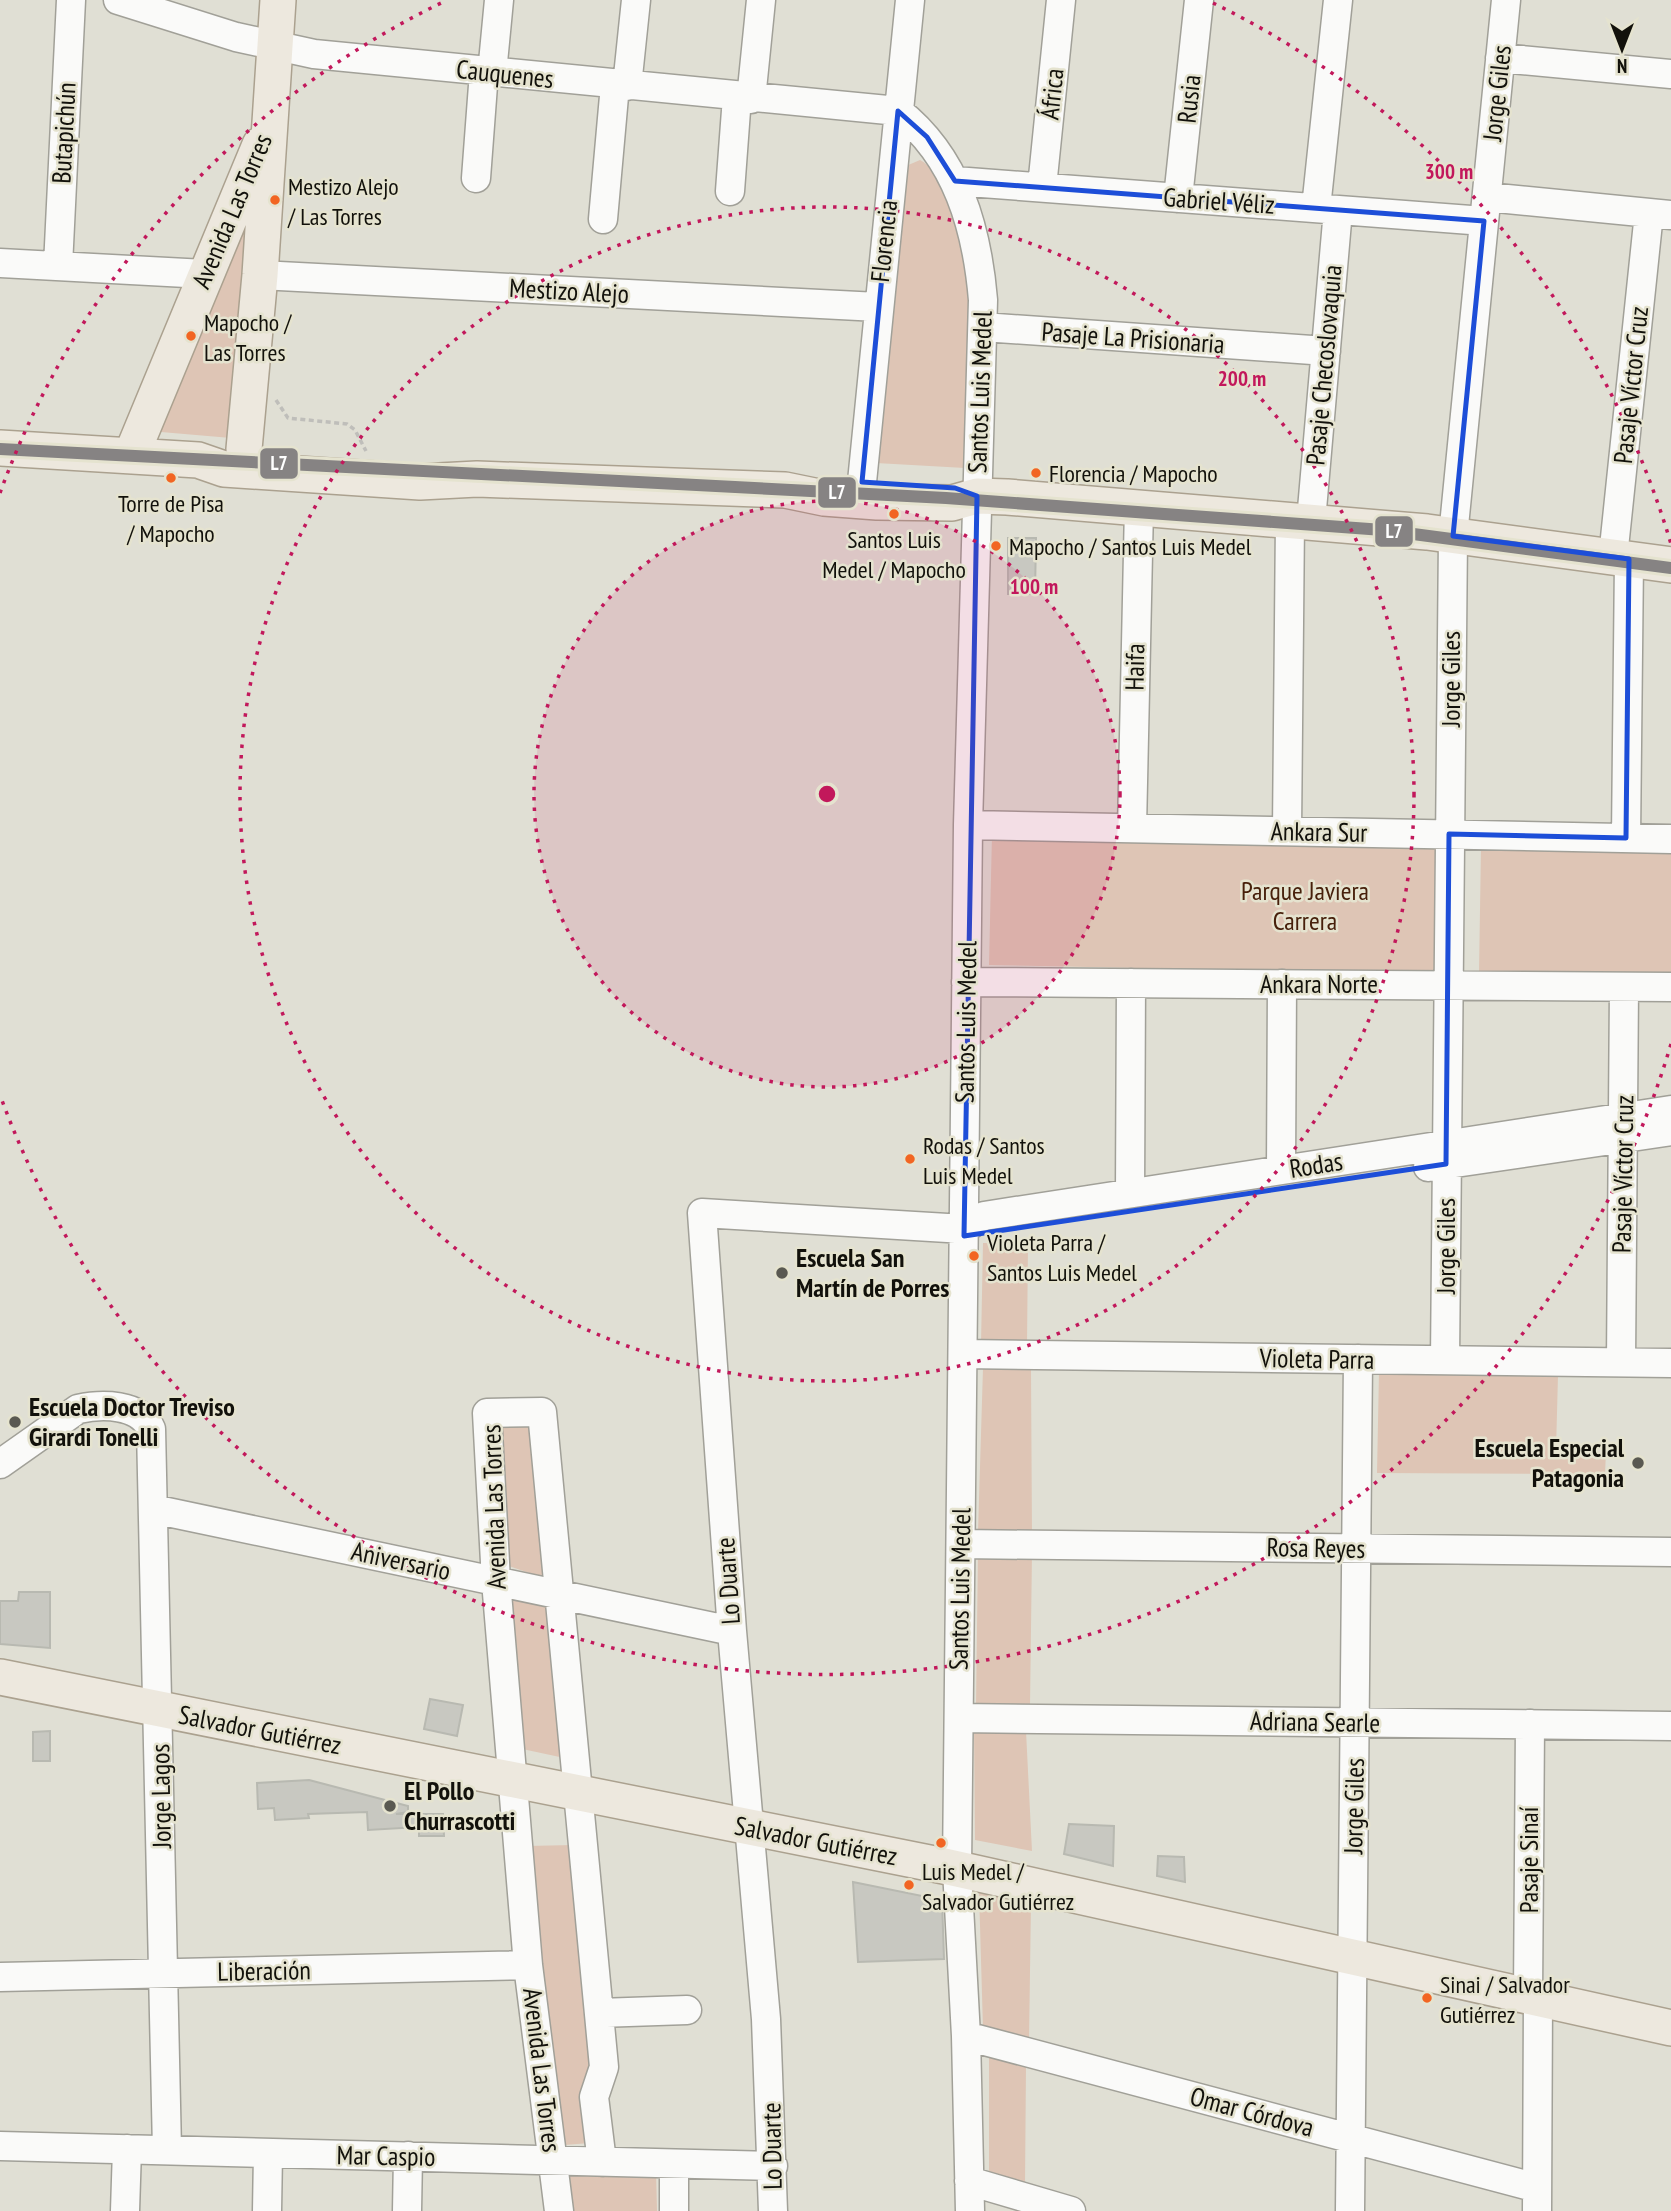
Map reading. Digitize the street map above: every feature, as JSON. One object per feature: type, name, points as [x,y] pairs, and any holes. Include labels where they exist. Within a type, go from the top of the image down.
[{"type":"main road","name":"Avenida Las Torres","points":[[244,449],[260,275],[278,0]]},
{"type":"main road","name":"Avenida Las Torres","points":[[131,456],[270,122]]},
{"type":"main road","points":[[0,448],[198,460],[224,469],[420,482],[477,479],[785,490],[824,498],[869,492],[952,503],[977,496],[1139,507],[1453,536],[1671,565]]},
{"type":"main road","points":[[198,460],[221,450],[244,449],[421,463],[477,479]]},
{"type":"main road","name":"Salvador Gutiérrez","points":[[0,1677],[957,1869],[1671,2028]]},
{"type":"street","name":"Butapichún","points":[[58,266],[71,0]]},
{"type":"street","name":"Cauquenes","points":[[118,0],[275,47],[488,73],[898,111]]},
{"type":"street","points":[[476,178],[499,0]]},
{"type":"street","points":[[603,219],[636,0]]},
{"type":"street","points":[[730,191],[761,0]]},
{"type":"street","name":"Florencia","points":[[869,492],[878,307],[910,0]]},
{"type":"street","name":"África","points":[[1042,187],[1061,0]]},
{"type":"street","name":"Rusia","points":[[1178,198],[1199,0]]},
{"type":"street","name":"Pasaje Checoslovaquia","points":[[1287,831],[1300,520],[1326,351],[1327,209],[1338,0]]},
{"type":"street","name":"Jorge Giles","points":[[1445,1360],[1453,536],[1506,0]]},
{"type":"street","points":[[1500,58],[1671,74]]},
{"type":"street","name":"Santos Luis Medel","points":[[898,111],[927,137],[955,181],[976,248],[983,327],[968,825],[957,1869],[966,2036],[970,2211]]},
{"type":"street","name":"Gabriel Véliz","points":[[955,181],[1327,209],[1485,209],[1660,214]]},
{"type":"street","name":"Pasaje Víctor Cruz","points":[[1626,838],[1621,558],[1660,214]]},
{"type":"street","points":[[0,263],[205,274]]},
{"type":"street","name":"Mestizo Alejo","points":[[260,275],[878,307]]},
{"type":"street","name":"Pasaje La Prisionaria","points":[[983,327],[1326,351]]},
{"type":"street","name":"Haifa","points":[[1132,828],[1139,507]]},
{"type":"street","name":"Ankara Sur","points":[[968,825],[1671,839]]},
{"type":"street","name":"Ankara Norte","points":[[966,982],[1671,987]]},
{"type":"street","points":[[1130,1193],[1131,983]]},
{"type":"street","points":[[1281,1170],[1282,984]]},
{"type":"street","name":"Pasaje Víctor Cruz","points":[[1621,1362],[1624,987]]},
{"type":"street","name":"Rodas","points":[[964,1232],[1623,1127],[1671,1110]]},
{"type":"street","name":"Rodas","points":[[1623,1127],[1671,1131]]},
{"type":"street","name":"Rodas","points":[[964,1232],[984,1216],[1281,1170],[1447,1154]]},
{"type":"street","name":"Lo Duarte","points":[[773,2211],[766,2019],[732,1631],[702,1213],[964,1232]]},
{"type":"street","name":"Violeta Parra","points":[[962,1354],[1671,1363]]},
{"type":"street","name":"Jorge Giles","points":[[1350,2211],[1358,1359]]},
{"type":"street","name":"Jorge Lagos","points":[[0,1464],[78,1409],[97,1407],[132,1410],[143,1416],[151,1429],[167,2150]]},
{"type":"street","name":"Avenida Las Torres","points":[[559,2211],[528,1965],[496,1581],[487,1413],[542,1412],[557,1594],[604,2067],[594,2097],[602,2162]]},
{"type":"street","name":"Aniversario","points":[[153,1509],[732,1631]]},
{"type":"street","name":"Rosa Reyes","points":[[961,1544],[1671,1552]]},
{"type":"street","name":"Adriana Searle","points":[[959,1718],[1671,1726]]},
{"type":"street","name":"Pasaje Sinaí","points":[[1530,1724],[1537,2200]]},
{"type":"street","name":"Liberación","points":[[0,1977],[528,1965]]},
{"type":"street","points":[[598,2012],[687,2010]]},
{"type":"street","name":"Omar Córdova","points":[[966,2036],[1351,2138],[1537,2200]]},
{"type":"street","name":"Mar Caspio","points":[[0,2146],[773,2166]]},
{"type":"street","points":[[125,2211],[127,2149]]},
{"type":"street","points":[[267,2211],[268,2153]]},
{"type":"street","points":[[407,2211],[408,2156]]},
{"type":"street","points":[[674,2164],[674,2211]]},
{"type":"street","points":[[969,2181],[1071,2211]]},
{"type":"highlighted area","points":[[898,111],[927,137],[955,181],[1484,221],[1453,536],[1629,559],[1626,838],[1449,834],[1446,1164],[964,1236],[977,496],[955,488],[862,482]]},
{"type":"green space","points":[[920,160],[930,169],[942,189],[955,220],[964,253],[970,325],[965,468],[876,463],[906,166]]},
{"type":"green space","points":[[254,185],[231,438],[161,432]]},
{"type":"green space","name":"Parque Javiera Carrera","points":[[992,834],[1441,843],[1439,974],[989,965]]},
{"type":"green space","points":[[1481,847],[1671,850],[1671,975],[1479,973]]},
{"type":"green space","points":[[983,1243],[1028,1244],[1027,1345],[981,1344]]},
{"type":"green space","points":[[983,1368],[1031,1369],[1032,1534],[978,1533]]},
{"type":"green space","points":[[1379,1372],[1558,1375],[1556,1450],[1606,1452],[1605,1474],[1377,1473]]},
{"type":"green space","points":[[536,1424],[547,1579],[503,1564],[495,1425]]},
{"type":"green space","points":[[978,1551],[1032,1552],[1030,1706],[976,1706]]},
{"type":"green space","points":[[499,1590],[554,1599],[569,1759],[513,1747]]},
{"type":"green space","points":[[974,1725],[1026,1731],[1032,1851],[975,1840]]},
{"type":"green space","points":[[574,1845],[597,2040],[590,2143],[564,2145],[526,1846]]},
{"type":"green space","points":[[979,1891],[1031,1902],[1029,2042],[983,2029]]},
{"type":"green space","points":[[989,2057],[1026,2067],[1025,2185],[989,2177]]},
{"type":"green space","points":[[565,2168],[656,2170],[657,2211],[570,2211]]},
{"type":"building","points":[[1008,538],[1036,538],[1035,594],[1008,594]]},
{"type":"building","points":[[19,1592],[50,1592],[50,1648],[0,1644],[0,1601],[18,1601]]},
{"type":"building","points":[[430,1699],[463,1705],[457,1736],[424,1729]]},
{"type":"building","points":[[50,1731],[50,1761],[33,1761],[33,1732]]},
{"type":"building","points":[[309,1780],[408,1806],[408,1812],[396,1814],[443,1814],[444,1836],[419,1836],[419,1827],[368,1830],[367,1812],[308,1814],[309,1818],[275,1820],[274,1808],[258,1809],[257,1783]]},
{"type":"building","points":[[1069,1824],[1114,1826],[1113,1866],[1064,1854]]},
{"type":"building","points":[[1158,1856],[1184,1857],[1185,1882],[1157,1876]]},
{"type":"building","points":[[853,1882],[942,1900],[944,1959],[858,1962]]},
{"type":"transit line","name":"L7","points":[[0,449],[946,498],[1383,530],[1671,568]]},
{"type":"place","name":"Mestizo Alejo / Las Torres","points":[[275,200]]},
{"type":"place","name":"Mapocho / Las Torres","points":[[191,336]]},
{"type":"place","name":"Florencia / Mapocho","points":[[1036,473]]},
{"type":"place","name":"Torre de Pisa / Mapocho","points":[[171,478]]},
{"type":"place","name":"Santos Luis Medel / Mapocho","points":[[894,514]]},
{"type":"place","name":"Mapocho / Santos Luis Medel","points":[[996,546]]},
{"type":"place","name":"Rodas / Santos Luis Medel","points":[[910,1159]]},
{"type":"place","name":"Violeta Parra / Santos Luis Medel","points":[[974,1256]]},
{"type":"place","name":"Escuela San Martín de Porres","points":[[782,1273]]},
{"type":"place","name":"Escuela Doctor Treviso Girardi Tonelli","points":[[15,1422]]},
{"type":"place","name":"Escuela Especial Patagonia","points":[[1638,1463]]},
{"type":"place","name":"El Pollo Churrascotti","points":[[390,1806]]},
{"type":"place","name":"Luis Medel / Salvador Gutiérrez","points":[[909,1885]]},
{"type":"place","name":"Sinai / Salvador Gutiérrez","points":[[1427,1998]]}]
